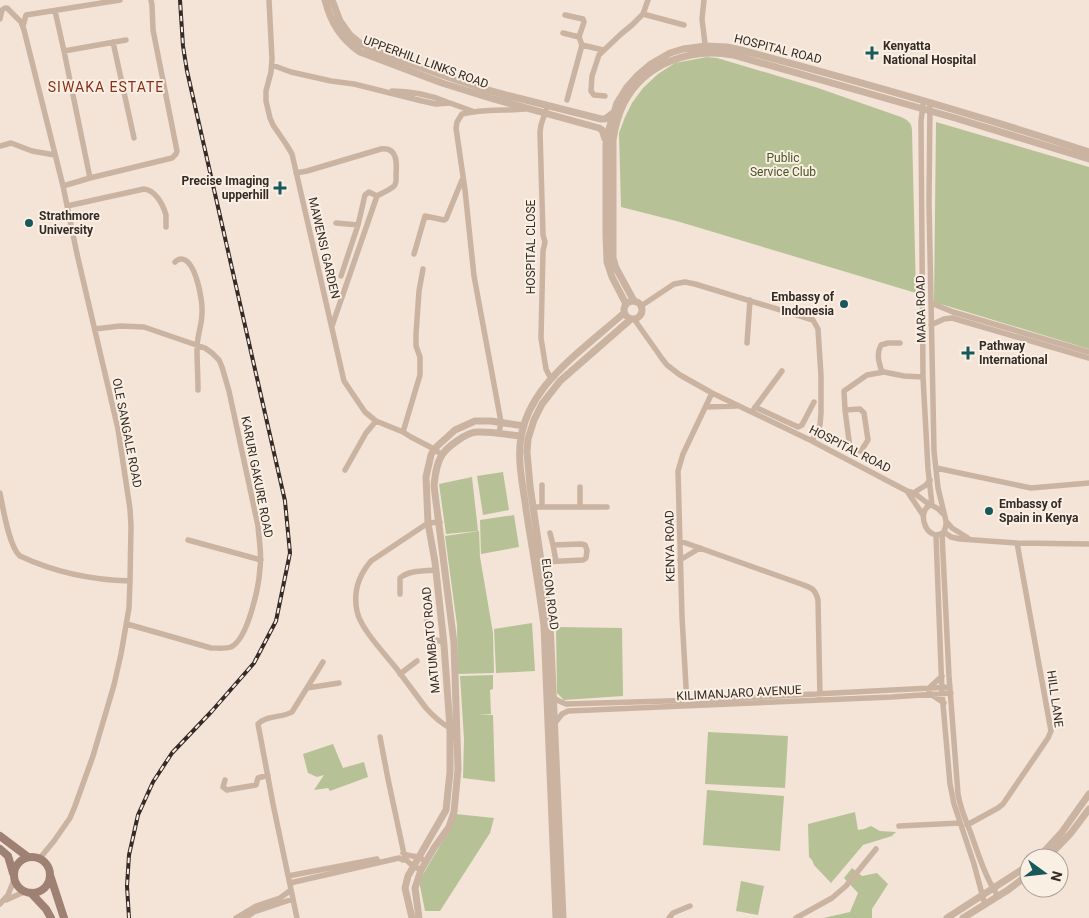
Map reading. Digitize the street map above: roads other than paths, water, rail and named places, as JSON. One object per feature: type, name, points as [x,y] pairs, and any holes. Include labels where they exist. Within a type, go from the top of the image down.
[{"type":"main road","points":[[0,836],[28,857]]},
{"type":"main road","points":[[0,849],[8,856],[14,877],[20,889],[36,893],[46,886],[50,875]]},
{"type":"main road","points":[[14,877],[14,869],[22,859],[34,856],[40,858],[47,865],[64,918]]},
{"type":"main road","points":[[27,892],[46,909],[51,918]]},
{"type":"street","points":[[23,26],[26,15],[120,0]]},
{"type":"street","points":[[63,186],[172,158],[176,154],[177,151],[153,30],[151,0]]},
{"type":"street","name":"MAWENSI GARDEN","points":[[269,0],[272,65],[266,91],[266,101],[273,125],[292,154],[344,381],[365,412],[376,421],[403,432],[442,454]]},
{"type":"street","name":"UPPERHILL LINKS ROAD","points":[[325,0],[334,25],[349,45],[360,52],[442,83],[545,113]]},
{"type":"street","name":"UPPERHILL LINKS ROAD","points":[[332,0],[340,21],[361,44],[442,75],[510,96],[547,105]]},
{"type":"street","points":[[605,96],[592,93],[590,87],[597,58],[603,50],[643,14],[648,0]]},
{"type":"street","points":[[704,0],[702,19],[706,49]]},
{"type":"street","name":"OLE SANGALE ROAD","points":[[0,19],[2,10],[7,8],[23,26],[68,206],[118,429],[130,510],[130,581],[126,624],[114,685],[70,818],[54,842],[40,858]]},
{"type":"street","points":[[55,11],[90,178]]},
{"type":"street","points":[[643,14],[684,25]]},
{"type":"street","points":[[565,15],[583,19],[584,22],[580,37],[582,45],[567,100]]},
{"type":"street","points":[[564,33],[580,37]]},
{"type":"street","points":[[64,51],[126,40]]},
{"type":"street","points":[[113,42],[134,138]]},
{"type":"street","points":[[582,45],[603,50]]},
{"type":"street","name":"HOSPITAL ROAD","points":[[626,304],[612,277],[607,262],[606,144],[608,132],[617,103],[627,88],[651,64],[670,53],[683,49],[727,47],[741,50],[826,72],[1089,152]]},
{"type":"street","name":"HOSPITAL ROAD","points":[[634,301],[616,268],[613,258],[613,140],[618,117],[630,94],[653,71],[680,57],[706,49],[733,55],[1089,159]]},
{"type":"street","points":[[272,65],[291,72],[354,84],[436,104],[450,103],[472,111]]},
{"type":"street","name":"MARA ROAD","points":[[927,102],[921,121],[924,377],[931,505]]},
{"type":"street","points":[[547,105],[601,119],[605,119],[614,113]]},
{"type":"street","name":"HOSPITAL CLOSE","points":[[547,105],[540,132],[544,242],[541,338],[546,369],[553,378]]},
{"type":"street","points":[[499,433],[501,422],[474,276],[456,135],[457,122],[462,114],[472,111],[527,108]]},
{"type":"street","name":"MARA ROAD","points":[[925,110],[929,203],[934,451],[938,488],[946,525],[941,534],[940,629],[942,690],[950,784],[954,804],[985,905]]},
{"type":"street","points":[[545,113],[599,128],[605,135],[606,144]]},
{"type":"street","points":[[0,146],[11,144],[32,151],[55,155]]},
{"type":"street","points":[[296,173],[381,149],[386,149],[396,157],[396,182],[394,186],[377,196],[332,326]]},
{"type":"street","points":[[414,254],[425,216],[446,219],[463,178]]},
{"type":"street","points":[[68,206],[148,189],[154,192],[160,201],[166,215],[166,227]]},
{"type":"street","points":[[341,276],[358,225],[365,195],[370,192],[377,196]]},
{"type":"street","points":[[336,224],[358,225]]},
{"type":"street","points":[[174,262],[179,259],[185,260],[192,266],[202,302],[202,315],[197,345],[198,390]]},
{"type":"street","points":[[403,432],[420,375],[420,357],[416,346],[416,334],[419,291],[423,269]]},
{"type":"street","points":[[641,306],[674,284],[685,282],[813,320],[817,326],[821,376],[821,412],[820,424],[812,441]]},
{"type":"street","points":[[747,342],[750,300]]},
{"type":"street","points":[[631,301],[638,302],[642,311],[640,317],[633,319],[626,317],[623,309],[626,304],[631,301]]},
{"type":"street","points":[[931,303],[953,312],[1089,352]]},
{"type":"street","name":"ELGON ROAD","points":[[556,918],[544,626],[520,464],[521,436],[528,415],[545,386],[580,351],[624,314]]},
{"type":"street","points":[[931,325],[944,319],[952,318],[1089,358]]},
{"type":"street","name":"HOSPITAL ROAD","points":[[633,319],[667,365],[680,375],[712,394],[738,406],[753,410],[907,490],[915,492]]},
{"type":"street","name":"ELGON ROAD","points":[[563,918],[550,613],[533,507],[528,466],[528,439],[542,404],[558,383],[633,319]]},
{"type":"street","name":"KARURI GAKURE ROAD","points":[[95,329],[120,326],[144,327],[197,345],[212,353],[218,360],[229,391],[258,526],[261,560],[252,611],[240,639],[230,647],[211,648],[126,624]]},
{"type":"street","points":[[882,372],[878,357],[878,350],[881,345],[900,343]]},
{"type":"street","points":[[782,370],[753,410],[798,427],[802,426],[814,402]]},
{"type":"street","points":[[845,410],[860,409],[864,413],[868,440],[861,451],[850,448],[845,410],[844,391],[867,375],[882,372],[924,377]]},
{"type":"street","name":"KENYA ROAD","points":[[687,703],[682,617],[678,471],[683,454],[712,394]]},
{"type":"street","points":[[706,407],[738,406]]},
{"type":"street","points":[[434,449],[455,430],[475,421],[491,420],[524,426]]},
{"type":"street","points":[[346,470],[366,433],[376,421]]},
{"type":"street","points":[[442,454],[459,439],[475,432],[521,436]]},
{"type":"street","name":"MATUMBATO ROAD","points":[[412,918],[405,888],[408,876],[446,810],[450,772],[450,728],[443,643],[427,506],[426,476],[434,449]]},
{"type":"street","name":"MATUMBATO ROAD","points":[[419,918],[414,888],[421,870],[449,827],[454,812],[458,769],[454,643],[434,481],[442,454]]},
{"type":"street","points":[[936,468],[1031,488],[1089,482]]},
{"type":"street","points":[[930,480],[915,492],[939,509],[952,528],[970,539]]},
{"type":"street","points":[[542,485],[542,507]]},
{"type":"street","points":[[580,487],[580,507]]},
{"type":"street","name":"MARA ROAD","points":[[907,490],[923,515],[928,530],[941,534]]},
{"type":"street","points":[[0,493],[2,511],[14,550],[20,556],[91,578],[130,581]]},
{"type":"street","points":[[427,506],[437,504]]},
{"type":"street","points":[[923,515],[925,508],[931,505]]},
{"type":"street","points":[[533,507],[607,507]]},
{"type":"street","points":[[440,522],[428,523],[371,561],[364,568],[357,584],[356,600],[360,618],[372,637],[427,709],[450,728]]},
{"type":"street","points":[[550,533],[556,560]]},
{"type":"street","points":[[941,534],[960,539],[1017,543],[1089,544]]},
{"type":"street","name":"MARA ROAD","points":[[941,534],[959,802],[984,870],[998,896]]},
{"type":"street","points":[[188,540],[261,560]]},
{"type":"street","points":[[680,540],[813,589],[818,600],[820,697]]},
{"type":"street","name":"HILL LANE","points":[[968,825],[1003,804],[1051,731],[1017,543]]},
{"type":"street","points":[[542,562],[583,560],[586,558],[587,550],[585,545],[552,545]]},
{"type":"street","points":[[680,560],[700,548]]},
{"type":"street","points":[[400,594],[400,578],[403,575],[436,572],[446,574]]},
{"type":"street","points":[[440,615],[451,614]]},
{"type":"street","points":[[426,615],[428,635],[443,643],[454,643]]},
{"type":"street","points":[[940,629],[947,628]]},
{"type":"street","points":[[400,674],[417,661]]},
{"type":"street","points":[[297,918],[258,724],[264,719],[290,714],[323,662]]},
{"type":"street","points":[[942,676],[929,691],[944,703]]},
{"type":"street","points":[[307,688],[339,683]]},
{"type":"street","name":"KILIMANJARO AVENUE","points":[[555,722],[562,714],[568,711],[820,697],[892,697],[929,691],[951,690]]},
{"type":"street","name":"KILIMANJARO AVENUE","points":[[554,698],[566,704],[687,703]]},
{"type":"street","points":[[380,737],[403,856],[413,866],[421,870]]},
{"type":"street","points":[[224,780],[224,787],[227,790],[256,785],[258,778],[268,775]]},
{"type":"street","points":[[1047,848],[1062,832],[1089,794]]},
{"type":"street","points":[[1057,848],[1089,809]]},
{"type":"street","points":[[446,810],[454,812]]},
{"type":"street","points":[[899,826],[960,823]]},
{"type":"street","points":[[796,918],[832,898],[846,886],[876,849]]},
{"type":"street","points":[[288,876],[403,856],[419,857],[426,862]]},
{"type":"street","points":[[290,883],[403,856]]},
{"type":"street","points":[[947,918],[1019,872]]},
{"type":"street","points":[[2,902],[12,886],[14,877]]},
{"type":"street","points":[[963,918],[1019,881]]},
{"type":"street","points":[[236,918],[256,906],[280,898],[291,890]]},
{"type":"street","points":[[2,902],[27,892]]},
{"type":"street","points":[[246,918],[254,912],[293,899]]},
{"type":"street","points":[[670,918],[673,913],[690,906]]},
{"type":"railway","points":[[129,918],[127,886],[129,855],[138,815],[153,782],[172,753],[254,663],[276,621],[290,553],[285,501],[187,71],[183,46],[180,0]]},
{"type":"place","name":"Kenyatta National Hospital","points":[[872,53]]},
{"type":"place","name":"Precise Imaging upperhill","points":[[280,188]]},
{"type":"place","name":"Strathmore University","points":[[29,223]]},
{"type":"place","name":"Embassy of Indonesia","points":[[844,304]]},
{"type":"place","name":"Pathway International","points":[[968,353]]},
{"type":"place","name":"Embassy of Spain in Kenya","points":[[989,511]]},
{"type":"district","name":"SIWAKA ESTATE","points":[[106,87]]},
{"type":"park label","name":"Public Service Club","points":[[783,165]]}]
